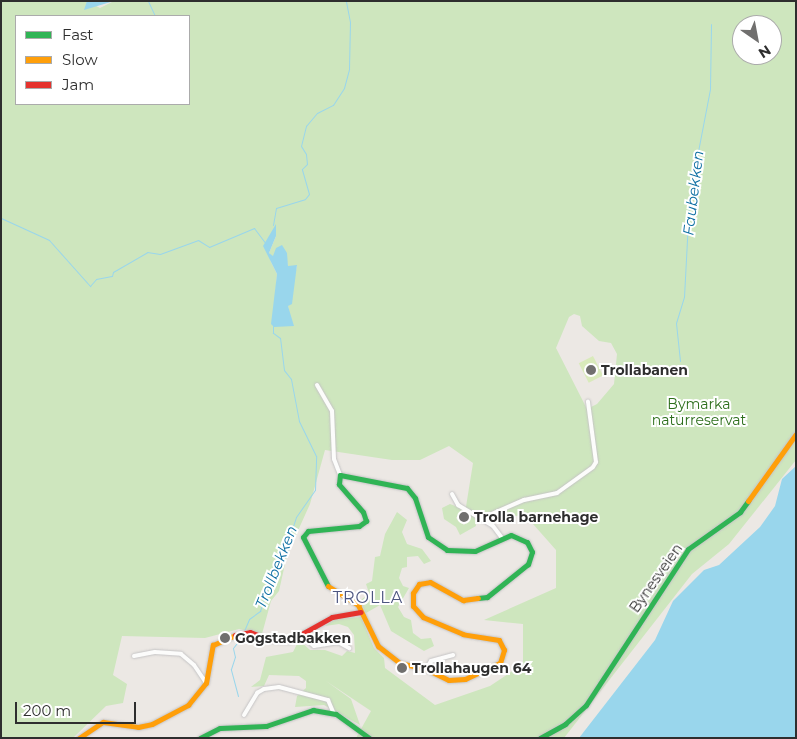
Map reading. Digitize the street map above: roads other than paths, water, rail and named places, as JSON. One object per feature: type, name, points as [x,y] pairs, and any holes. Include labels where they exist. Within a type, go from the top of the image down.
[{"type":"street","points":[[317,385],[332,412],[334,459],[340,475],[339,484],[365,515],[365,523],[308,531],[303,540],[328,585],[356,602],[384,653],[400,663],[426,668],[446,680],[458,681],[496,666],[503,659],[504,648],[497,639],[463,634],[429,620],[417,612],[412,599],[415,588],[426,582],[466,601],[479,600],[493,594],[526,567],[532,554],[523,538],[514,535],[502,538],[468,553],[439,547],[425,531],[411,491],[401,486],[340,475]]},
{"type":"street","points":[[480,519],[524,500],[557,493],[593,467],[596,462],[588,402]]},
{"type":"street","name":"Bynesveien","points":[[540,738],[565,724],[586,705],[688,549],[740,512],[796,434]]},
{"type":"street","points":[[452,494],[458,505],[494,527],[502,538]]},
{"type":"street","points":[[79,738],[103,722],[138,726],[162,721],[188,705],[206,683],[213,646],[237,632],[250,632],[281,642],[301,635],[332,617],[361,612]]},
{"type":"street","points":[[301,635],[314,646],[338,642],[349,648]]},
{"type":"street","points":[[134,656],[147,653],[180,654],[194,665],[206,683]]},
{"type":"street","points":[[426,668],[431,661],[453,655]]},
{"type":"street","points":[[244,715],[254,696],[270,687],[325,698],[330,701],[334,714]]},
{"type":"street","points":[[200,738],[220,728],[270,726],[304,712],[334,714],[369,738]]},
{"type":"water","points":[[87,1],[114,1],[84,10]]},
{"type":"water","points":[[276,224],[276,236],[269,253],[273,256],[276,248],[282,245],[287,253],[288,266],[297,265],[292,304],[288,306],[294,326],[274,327],[271,324],[277,274],[263,246]]},
{"type":"water","points":[[796,466],[796,738],[579,738],[655,640],[673,601],[704,570],[719,565],[760,527],[775,506],[782,479]]},
{"type":"waterway","points":[[148,1],[155,15]]},
{"type":"waterway","points":[[273,225],[276,208],[305,199],[309,194],[302,169],[307,164],[306,154],[301,146],[306,126],[317,113],[333,105],[344,88],[349,69],[350,22],[346,1]]},
{"type":"waterway","name":"Faubekken","points":[[680,361],[676,323],[684,297],[689,201],[696,178],[695,167],[710,89],[711,24]]},
{"type":"waterway","points":[[1,218],[49,240],[90,286],[96,279],[112,276],[113,272],[147,252],[160,254],[198,240],[209,247],[254,228],[266,244]]},
{"type":"waterway","name":"Trollbekken","points":[[244,631],[249,619],[260,611],[268,587],[267,580],[275,563],[283,557],[296,517],[315,490],[316,456],[299,421],[291,379],[284,370],[280,338],[273,333],[273,326]]},
{"type":"waterway","name":"Trollbekken","points":[[238,696],[231,669],[235,657],[233,648],[243,635]]},
{"type":"place","name":"Trollabanen","points":[[591,370]]},
{"type":"place","name":"Trolla barnehage","points":[[464,517]]},
{"type":"place","name":"Gogstadbakken","points":[[225,638]]},
{"type":"place","name":"Trollahaugen 64","points":[[402,668]]},
{"type":"district","name":"TROLLA","points":[[368,598]]},
{"type":"park label","name":"Bymarka naturreservat","points":[[699,412]]}]
